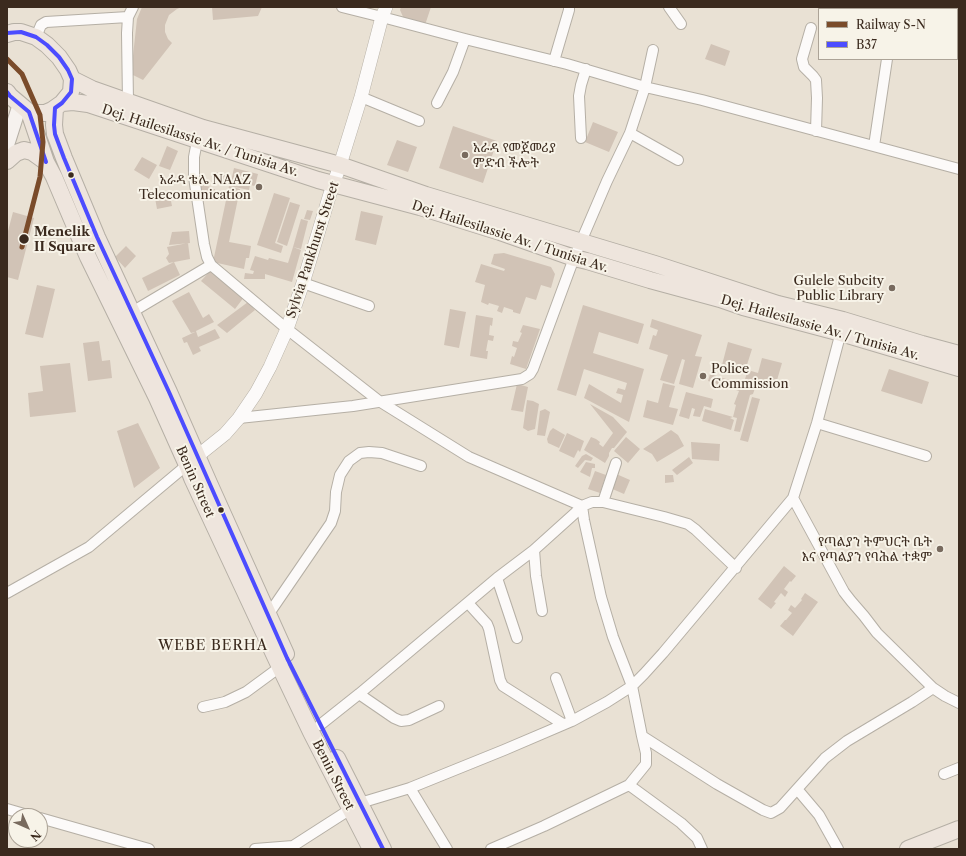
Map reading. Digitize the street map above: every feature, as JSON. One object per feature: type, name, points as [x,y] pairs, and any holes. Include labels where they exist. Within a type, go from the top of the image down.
[{"type":"main road","points":[[7,92],[24,108],[36,113],[45,113],[63,104],[71,92],[72,80],[68,70],[59,57],[47,45],[36,37],[22,32],[8,33]]},
{"type":"main road","name":"Dej. Hailesilassie Av. / Tunisia Av.","points":[[72,80],[92,89],[203,128],[340,165],[426,195],[655,264],[778,304],[959,368]]},
{"type":"main road","name":"Dej. Hailesilassie Av. / Tunisia Av.","points":[[63,104],[88,104],[333,185],[420,207],[500,232],[574,258],[720,299],[743,307],[922,344],[959,354]]},
{"type":"main road","name":"Benin Street","points":[[63,104],[66,107],[58,116],[54,125],[55,134],[97,238],[132,312],[163,395],[192,461],[192,478],[263,618],[355,806],[383,849]]},
{"type":"main road","points":[[7,145],[24,108]]},
{"type":"main road","name":"Benin Street","points":[[24,108],[88,257],[163,395]]},
{"type":"main road","points":[[7,161],[16,153],[24,150],[32,152],[46,162]]},
{"type":"main road","name":"Benin Street","points":[[284,662],[320,725],[355,806],[371,849]]},
{"type":"main road","points":[[908,849],[959,829]]},
{"type":"main road","points":[[932,849],[959,839]]},
{"type":"street","points":[[128,102],[127,33],[128,17],[133,7]]},
{"type":"street","points":[[342,7],[384,12],[465,39],[586,69],[645,87],[702,100],[959,169]]},
{"type":"street","points":[[554,61],[569,7]]},
{"type":"street","points":[[669,7],[681,24]]},
{"type":"street","name":"Sylvia Pankhurst Street","points":[[192,461],[225,434],[239,418],[256,393],[270,367],[287,329],[303,283],[361,97],[384,12]]},
{"type":"street","points":[[36,37],[41,25],[46,22],[128,17]]},
{"type":"street","points":[[811,28],[802,59],[804,67],[816,80],[816,131]]},
{"type":"street","points":[[437,103],[453,72],[465,39]]},
{"type":"street","points":[[239,418],[353,406],[522,379],[530,374],[574,258],[607,181],[630,133],[645,87],[653,50]]},
{"type":"street","points":[[874,146],[888,60]]},
{"type":"street","points":[[581,138],[579,96],[586,69]]},
{"type":"street","points":[[361,97],[419,121]]},
{"type":"street","points":[[630,133],[678,160]]},
{"type":"street","points":[[197,141],[194,157],[194,177],[206,257],[211,265],[287,329],[379,401],[469,457],[582,506]]},
{"type":"street","points":[[132,312],[211,265]]},
{"type":"street","points":[[303,283],[369,306]]},
{"type":"street","points":[[255,849],[293,846],[355,806],[410,788],[567,723],[607,702],[632,686],[663,653],[736,568],[793,498],[817,423],[842,327]]},
{"type":"street","points":[[817,423],[926,456]]},
{"type":"street","points":[[263,618],[331,523],[335,511],[336,492],[340,476],[348,461],[360,453],[369,452],[382,453],[421,466]]},
{"type":"street","points":[[7,593],[89,547],[192,461]]},
{"type":"street","points":[[603,502],[616,463]]},
{"type":"street","points":[[793,498],[844,592],[876,633],[933,688],[944,696],[959,703]]},
{"type":"street","points":[[320,725],[360,694],[497,578],[534,550],[582,506],[592,502],[603,502],[688,524],[736,568]]},
{"type":"street","points":[[491,849],[544,826],[629,785],[646,764],[646,753],[632,686],[613,637],[601,596],[582,506]]},
{"type":"street","points":[[534,550],[536,576],[542,611]]},
{"type":"street","points":[[497,578],[517,638]]},
{"type":"street","points":[[468,603],[487,624],[500,680],[503,686],[567,723]]},
{"type":"street","points":[[203,708],[225,702],[246,692],[284,662]]},
{"type":"street","points":[[556,678],[567,723]]},
{"type":"street","points":[[642,736],[717,784],[771,813],[780,808],[825,758],[847,741],[933,688]]},
{"type":"street","points":[[360,694],[401,722],[409,720],[439,706]]},
{"type":"street","points":[[944,774],[959,768]]},
{"type":"street","points":[[629,785],[681,823],[697,838],[702,849]]},
{"type":"street","points":[[410,788],[447,849]]},
{"type":"street","points":[[797,789],[819,815],[838,849]]},
{"type":"street","points":[[48,820],[149,849]]},
{"type":"building","points":[[142,7],[182,7],[169,15],[165,25],[165,32],[168,39],[172,43],[143,80],[131,74],[137,19]]},
{"type":"building","points":[[212,7],[262,7],[258,16],[213,20]]},
{"type":"building","points":[[401,7],[431,7],[425,25],[404,19],[400,10]]},
{"type":"building","points":[[711,44],[730,51],[725,66],[705,59]]},
{"type":"building","points":[[593,122],[618,132],[609,152],[585,142]]},
{"type":"building","points":[[453,126],[497,141],[483,183],[439,168]]},
{"type":"building","points":[[397,140],[417,147],[408,172],[387,165]]},
{"type":"building","points":[[167,146],[178,151],[170,170],[159,166]]},
{"type":"building","points":[[142,157],[157,165],[149,179],[134,170]]},
{"type":"building","points":[[234,168],[258,174],[255,186],[250,185],[249,190],[230,186]]},
{"type":"building","points":[[216,172],[225,175],[223,183],[213,179]]},
{"type":"building","points":[[202,185],[215,189],[214,196],[206,198],[204,195],[203,196],[198,191]]},
{"type":"building","points":[[229,186],[240,189],[229,242],[251,246],[249,258],[246,258],[244,269],[213,262]]},
{"type":"building","points":[[274,193],[290,198],[275,243],[283,246],[281,253],[257,245]]},
{"type":"building","points":[[170,196],[172,206],[157,209],[155,198]]},
{"type":"building","points":[[290,202],[300,205],[287,246],[277,242]]},
{"type":"building","points":[[307,210],[313,211],[310,220],[304,219]]},
{"type":"building","points":[[361,211],[383,216],[376,245],[355,240]]},
{"type":"building","points":[[13,212],[34,218],[18,280],[7,277],[7,235]]},
{"type":"building","points":[[301,219],[308,221],[301,249],[293,247]]},
{"type":"building","points":[[189,231],[190,243],[169,245],[172,232]]},
{"type":"building","points":[[188,243],[190,259],[169,263],[166,258],[169,254],[167,247]]},
{"type":"building","points":[[126,246],[136,256],[125,268],[115,257]]},
{"type":"building","points":[[293,247],[301,250],[292,282],[265,274],[265,279],[244,279],[245,273],[253,274],[254,271],[250,270],[255,256],[268,260],[269,258],[288,263]]},
{"type":"building","points":[[504,253],[551,267],[555,274],[551,288],[541,285],[536,300],[526,297],[520,314],[504,307],[502,313],[497,311],[499,306],[489,303],[488,305],[481,302],[485,285],[475,282],[481,264],[504,271],[505,269],[491,264],[494,254]]},
{"type":"building","points":[[174,262],[180,275],[148,291],[142,278]]},
{"type":"building","points":[[211,270],[244,297],[235,309],[201,281]]},
{"type":"building","points":[[37,285],[55,289],[43,338],[25,334]]},
{"type":"building","points":[[189,292],[203,318],[209,314],[214,322],[196,331],[198,337],[215,329],[220,338],[199,347],[201,351],[193,355],[187,342],[184,343],[182,338],[195,332],[191,333],[172,301]]},
{"type":"building","points":[[248,302],[255,310],[227,333],[217,325]]},
{"type":"building","points":[[583,305],[644,324],[638,344],[599,332],[593,353],[644,369],[629,422],[584,398],[589,384],[621,403],[623,395],[616,393],[618,388],[625,390],[627,383],[584,369],[576,396],[557,390]]},
{"type":"building","points":[[450,309],[466,312],[459,348],[444,345]]},
{"type":"building","points":[[476,315],[493,318],[492,326],[490,325],[489,335],[494,336],[493,341],[488,340],[486,351],[488,351],[487,359],[470,356]]},
{"type":"building","points":[[652,319],[702,335],[695,356],[702,357],[693,388],[679,384],[685,360],[682,359],[674,384],[660,380],[668,355],[649,349],[653,335],[656,336],[658,330],[650,327]]},
{"type":"building","points":[[523,325],[540,329],[526,369],[510,364],[512,356],[514,357],[517,348],[512,346],[513,341],[518,342],[522,333],[520,332]]},
{"type":"building","points":[[99,341],[102,361],[110,360],[112,378],[88,381],[83,343]]},
{"type":"building","points":[[728,342],[752,349],[745,371],[722,365]]},
{"type":"building","points":[[762,358],[782,363],[775,387],[745,379],[748,370],[758,373]]},
{"type":"building","points":[[70,363],[76,412],[30,417],[28,393],[43,391],[40,366]]},
{"type":"building","points":[[889,369],[929,382],[922,404],[881,391]]},
{"type":"building","points":[[710,374],[755,388],[753,394],[750,395],[740,432],[734,431],[737,418],[733,417],[736,405],[734,404],[739,391],[708,381]]},
{"type":"building","points":[[663,383],[675,386],[669,407],[678,409],[673,425],[643,417],[647,400],[658,403]]},
{"type":"building","points":[[517,384],[528,387],[523,412],[511,410]]},
{"type":"building","points":[[686,392],[713,399],[711,408],[704,406],[700,417],[693,416],[695,409],[692,408],[689,419],[679,416]]},
{"type":"building","points":[[752,397],[760,399],[748,442],[740,440]]},
{"type":"building","points":[[527,400],[539,404],[535,429],[528,431],[523,428]]},
{"type":"building","points":[[590,404],[613,417],[627,432],[614,448],[612,448],[605,463],[584,450],[591,437],[600,442],[599,444],[603,447],[613,433]]},
{"type":"building","points":[[545,409],[550,412],[545,436],[537,435],[540,411]]},
{"type":"building","points":[[705,409],[733,417],[730,418],[734,420],[731,430],[702,421]]},
{"type":"building","points":[[138,423],[160,468],[134,488],[117,431]]},
{"type":"building","points":[[553,428],[565,435],[559,448],[548,443],[547,439]]},
{"type":"building","points":[[671,430],[678,435],[684,446],[657,462],[652,454],[643,449]]},
{"type":"building","points":[[567,433],[584,441],[580,452],[578,450],[574,458],[559,451]]},
{"type":"building","points":[[626,437],[640,449],[628,463],[614,451]]},
{"type":"building","points":[[691,442],[720,444],[719,461],[692,459]]},
{"type":"building","points":[[586,454],[593,458],[591,461],[585,460],[578,468],[575,466],[582,456]]},
{"type":"building","points":[[689,457],[693,463],[677,475],[672,470]]},
{"type":"building","points":[[586,462],[595,464],[595,468],[592,468],[590,477],[580,472]]},
{"type":"building","points":[[595,471],[606,475],[600,493],[588,489]]},
{"type":"building","points":[[614,473],[630,480],[624,494],[608,487]]},
{"type":"building","points":[[665,475],[673,475],[674,482],[665,483]]},
{"type":"building","points":[[784,566],[796,576],[784,589],[788,592],[785,597],[781,593],[771,609],[758,599]]},
{"type":"building","points":[[805,593],[818,602],[793,636],[780,626],[792,613],[788,610],[791,605],[795,608],[802,600],[801,599]]},
{"type":"rail line","name":"S-N","points":[[7,59],[22,74],[40,115],[43,142],[40,177],[22,247]]},
{"type":"transit line","name":"B37","points":[[7,33],[21,32],[36,37],[59,57],[68,70],[72,79],[71,92],[62,103],[55,108],[54,125],[55,134],[64,158],[97,237],[169,392],[287,658],[383,849]]},
{"type":"transit line","name":"B37","points":[[7,92],[29,112],[46,162]]},
{"type":"place","name":"አራዳ የመጀመሪያ ምድብ ችሎት","points":[[465,155]]},
{"type":"place","name":"አራዳ ቴሌ NAAZ Telecomunication","points":[[259,187]]},
{"type":"place","name":"Menelik II Square","points":[[24,239]]},
{"type":"place","name":"Gulele Subcity Public Library","points":[[892,288]]},
{"type":"place","name":"Police Commission","points":[[703,376]]},
{"type":"place","name":"የጣልያን ትምህርት ቤት እና የጣልያን የባሕል ተቋም","points":[[940,549]]},
{"type":"district","name":"WEBE BERHA","points":[[213,646]]}]
